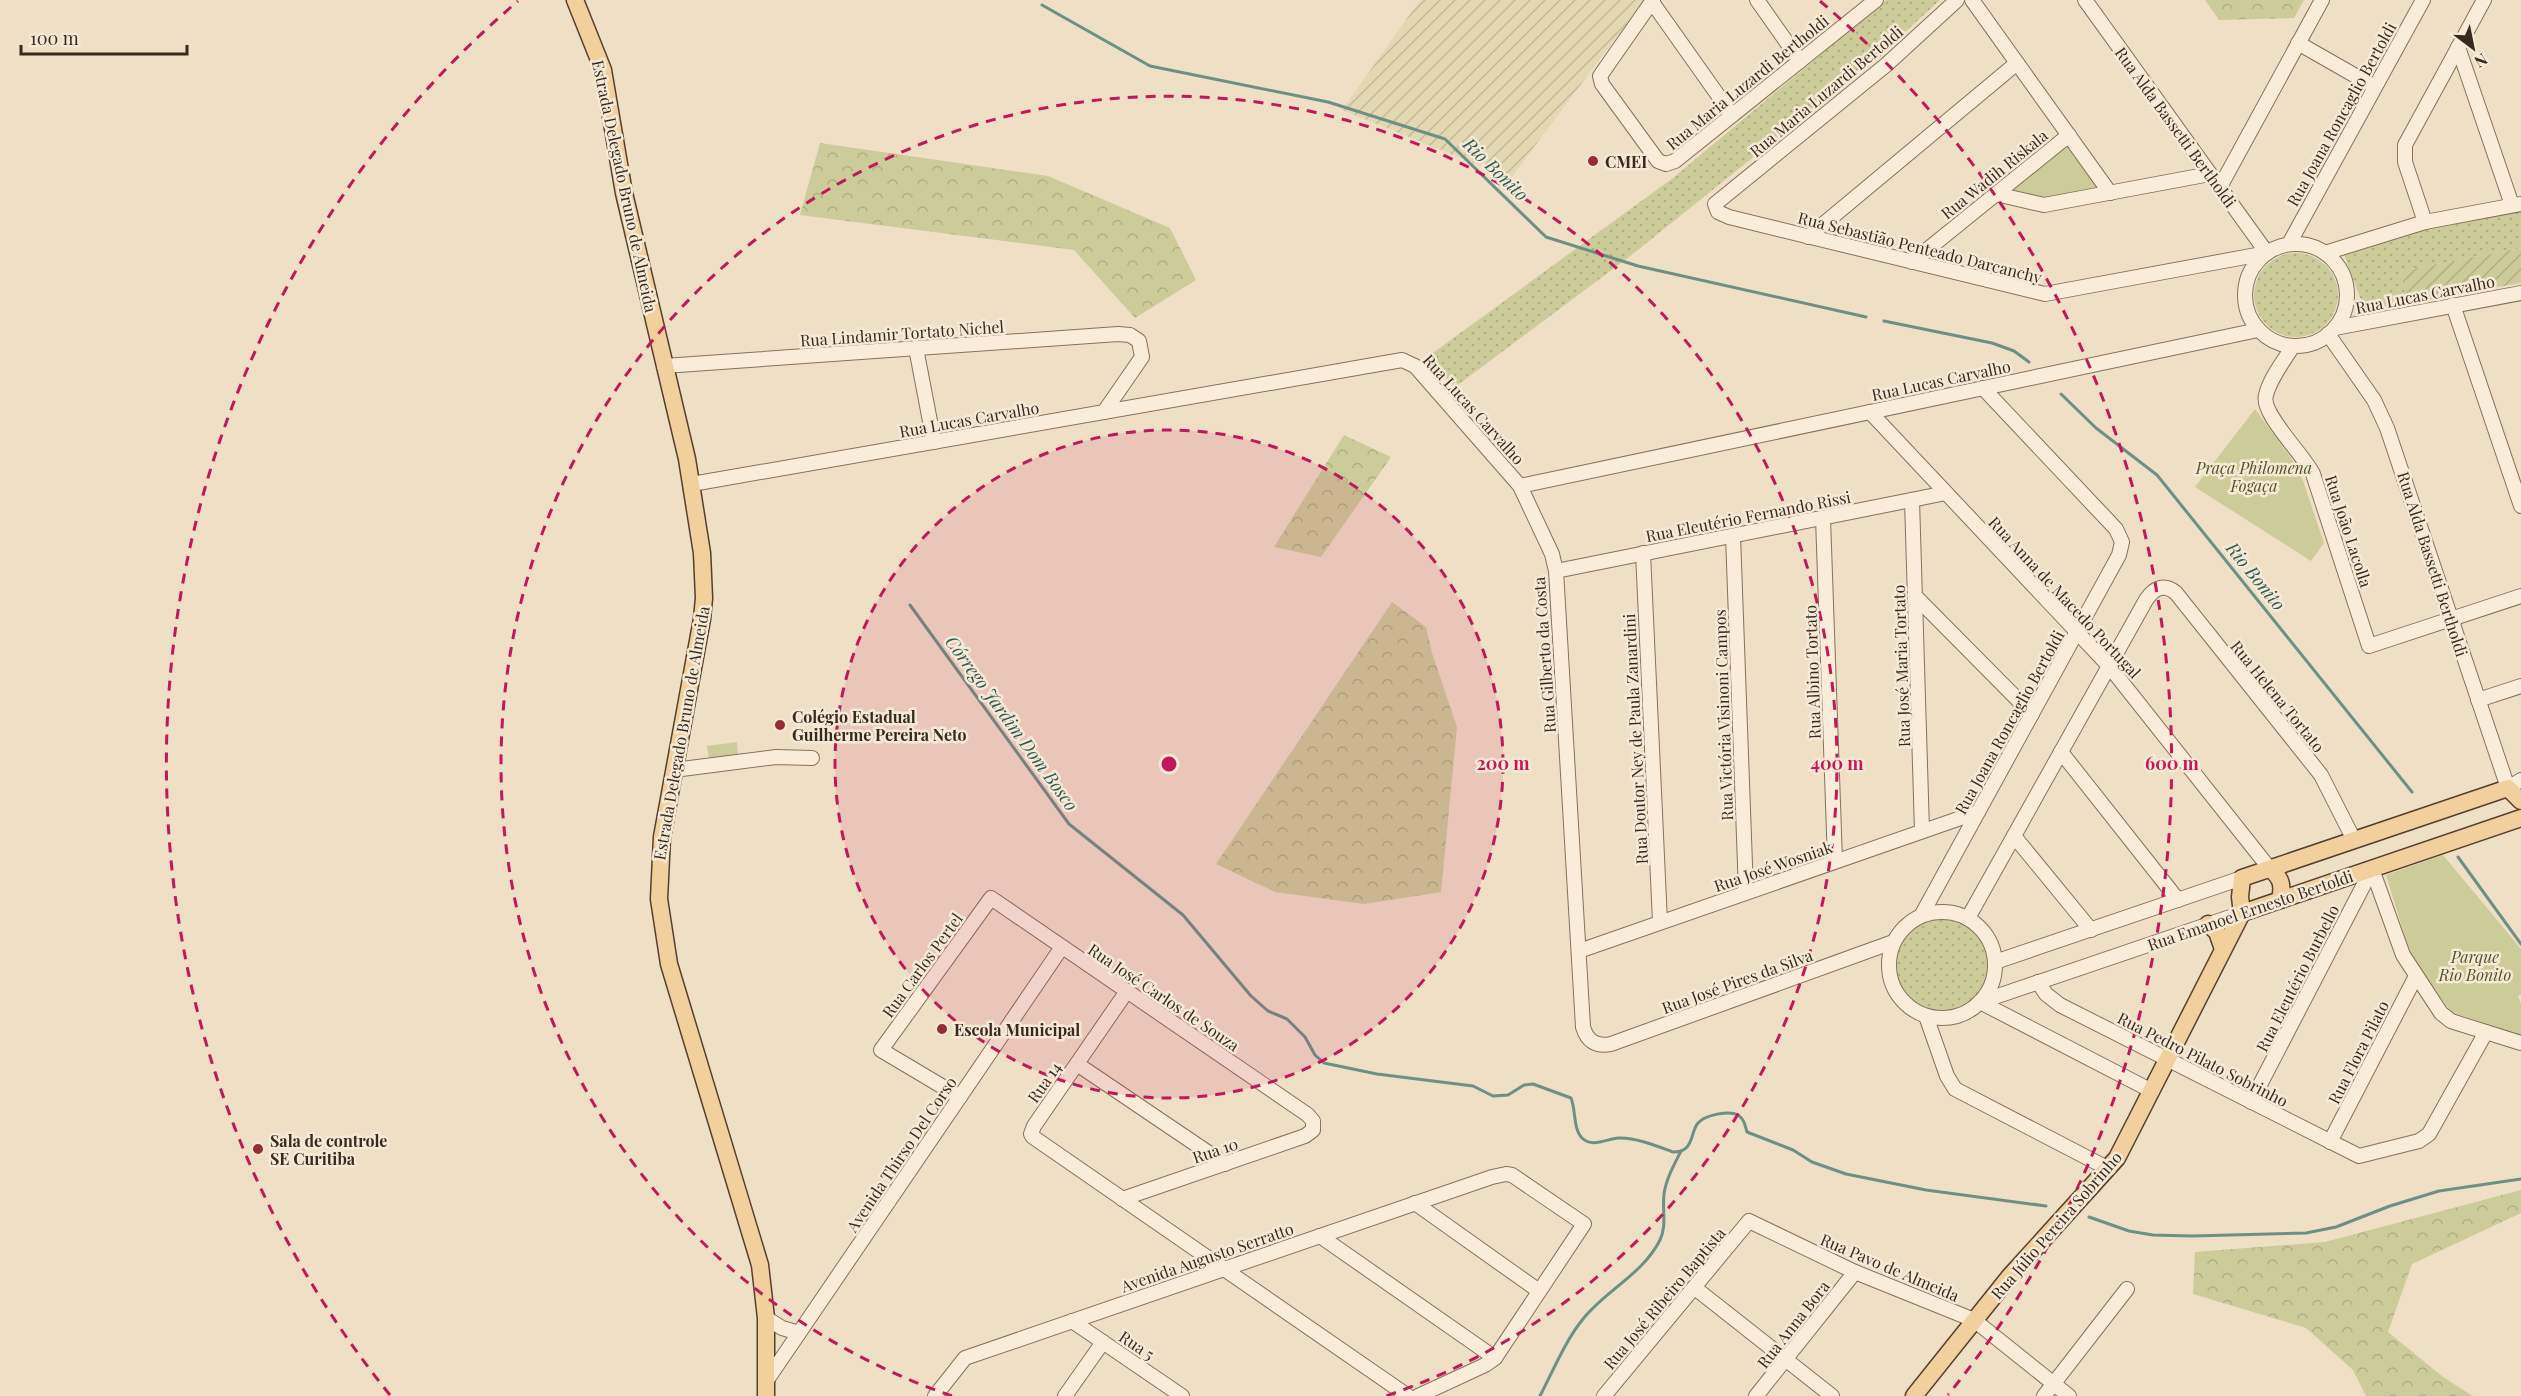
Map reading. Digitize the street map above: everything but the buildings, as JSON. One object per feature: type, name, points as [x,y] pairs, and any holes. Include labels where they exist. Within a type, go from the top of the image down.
[{"type":"main road","name":"Estrada Delegado Bruno de Almeida","points":[[575,0],[603,70],[624,193],[692,484],[702,553],[704,598],[659,857],[659,899],[664,943],[754,1243],[763,1282],[767,1388]]},
{"type":"main road","name":"Rua Emanoel Ernesto Bertoldi","points":[[2242,878],[2514,784]]},
{"type":"main road","name":"Rua Alda Bassetti Bertholdi","points":[[2514,784],[2521,801]]},
{"type":"main road","name":"Rua Emanoel Ernesto Bertoldi","points":[[2242,913],[2521,818]]},
{"type":"main road","points":[[2270,869],[2280,878],[2282,884],[2280,900]]},
{"type":"main road","points":[[2242,878],[2240,897],[2242,913]]},
{"type":"main road","name":"Rua Júlio Pereira Sobrinho","points":[[1914,1396],[2026,1258],[2109,1169],[2122,1151],[2242,913]]},
{"type":"main road","points":[[2208,924],[2217,932],[2223,949]]},
{"type":"street","points":[[1757,0],[1800,61]]},
{"type":"street","name":"Rua Maria Luzardi Bertoldi","points":[[1715,204],[1886,65],[1957,0]]},
{"type":"street","points":[[1972,0],[2110,193]]},
{"type":"street","name":"Rua Alda Bassetti Bertholdi","points":[[2085,0],[2267,253]]},
{"type":"street","points":[[2220,187],[2322,0]]},
{"type":"street","name":"Rua Joana Roncaglio Bertoldi","points":[[2289,244],[2423,0]]},
{"type":"street","points":[[2426,222],[2405,162],[2404,151],[2484,0]]},
{"type":"street","points":[[1652,1],[1732,116]]},
{"type":"street","name":"Rua Maria Luzardi Bertholdi","points":[[1652,1],[1600,76],[1602,84],[1658,161],[1666,164],[1675,161],[1732,116],[1870,2]]},
{"type":"street","points":[[2298,43],[2375,87]]},
{"type":"street","points":[[2325,253],[2426,222],[2517,205],[2458,47]]},
{"type":"street","points":[[1808,237],[2017,63]]},
{"type":"street","name":"Rua Wadih Riskala","points":[[1912,262],[2068,135]]},
{"type":"street","points":[[1996,194],[2044,205],[2210,174]]},
{"type":"street","name":"Rua Sebastião Penteado Darcanchy","points":[[1715,204],[1718,212],[1724,216],[2045,294],[2267,253]]},
{"type":"street","points":[[2289,244],[2313,246],[2325,253],[2336,262],[2343,274],[2346,302],[2342,316],[2331,331],[2317,341],[2293,346],[2268,338],[2259,330],[2249,315],[2245,298],[2247,281],[2254,265],[2267,253],[2289,244]]},
{"type":"street","name":"Rua Lucas Carvalho","points":[[2331,331],[2521,293]]},
{"type":"street","points":[[2453,305],[2521,506]]},
{"type":"street","name":"Rua Lucas Carvalho","points":[[692,484],[1402,360],[1415,366],[1520,486],[2259,330]]},
{"type":"street","name":"Rua Alda Bassetti Bertholdi","points":[[2331,331],[2374,400],[2387,428],[2478,700],[2514,784]]},
{"type":"street","name":"Rua Lindamir Tortato Nichel","points":[[664,366],[1130,335],[1139,341],[1142,351],[1139,363],[1104,412]]},
{"type":"street","name":"Rua João Lacolla","points":[[2293,346],[2268,389],[2265,402],[2270,414],[2313,474],[2369,646],[2451,619]]},
{"type":"street","points":[[916,348],[934,442]]},
{"type":"street","name":"Rua Joana Roncaglio Bertoldi","points":[[1921,916],[2119,555],[2122,542],[2116,529],[1983,388]]},
{"type":"street","name":"Rua Anna de Macedo Portugal","points":[[1870,412],[2109,666],[2270,869]]},
{"type":"street","name":"Rua Gilberto da Costa","points":[[1520,486],[1552,554],[1556,571],[1583,1026],[1592,1042]]},
{"type":"street","name":"Rua Eleutério Fernando Rissi","points":[[1556,571],[1946,493]]},
{"type":"street","name":"Rua José Maria Tortato","points":[[1912,500],[1922,831]]},
{"type":"street","name":"Rua Albino Tortato","points":[[1823,518],[1835,861]]},
{"type":"street","name":"Rua Victória Visinoni Campos","points":[[1733,536],[1746,892]]},
{"type":"street","name":"Rua Doutor Ney de Paula Zanardini","points":[[1644,553],[1660,922]]},
{"type":"street","name":"Rua Helena Tortato","points":[[2109,666],[2146,600],[2155,589],[2167,587],[2176,593],[2321,775],[2354,840]]},
{"type":"street","points":[[1915,596],[2032,714]]},
{"type":"street","points":[[2451,619],[2521,596]]},
{"type":"street","points":[[1968,918],[2109,666]]},
{"type":"street","points":[[2478,700],[2521,686]]},
{"type":"street","points":[[2061,752],[2178,900]]},
{"type":"street","points":[[674,770],[776,758],[812,758]]},
{"type":"street","name":"Rua José Wosniak","points":[[1579,951],[1978,812]]},
{"type":"street","points":[[2014,836],[2091,930]]},
{"type":"street","points":[[2372,869],[2399,948],[2446,1018],[2521,1043]]},
{"type":"street","name":"Rua Eleutério Burbello","points":[[2251,1102],[2372,869]]},
{"type":"street","name":"Rua Emanoel Ernesto Bertoldi","points":[[1995,962],[2242,878]]},
{"type":"street","name":"Rua José Carlos de Souza","points":[[991,898],[1308,1115],[1314,1126]]},
{"type":"street","name":"Rua Carlos Pertel","points":[[960,1097],[881,1050],[991,898]]},
{"type":"street","points":[[1945,912],[1968,918],[1982,930],[1991,945],[1995,962],[1994,977],[1988,990],[1980,1002],[1955,1017],[1926,1016],[1912,1010],[1901,1000],[1893,987],[1888,965],[1893,942],[1910,922],[1921,916],[1945,912]]},
{"type":"street","name":"Rua Emanoel Ernesto Bertoldi","points":[[1980,1002],[2242,913]]},
{"type":"street","name":"Rua José Pires da Silva","points":[[1592,1042],[1604,1046],[1611,1044],[1893,942]]},
{"type":"street","name":"Avenida Thirso Del Corso","points":[[767,1388],[799,1333],[1062,947]]},
{"type":"street","name":"Rua Flora Pilato","points":[[2330,1142],[2416,976]]},
{"type":"street","name":"Rua Pedro Pilato Sobrinho","points":[[2038,982],[2046,994],[2060,1005],[2359,1156],[2419,1140],[2429,1134],[2486,1032]]},
{"type":"street","name":"Rua 14","points":[[1122,1199],[1035,1140],[1031,1134],[1034,1126],[1127,992]]},
{"type":"street","points":[[1980,1002],[2152,1091]]},
{"type":"street","points":[[1926,1016],[1947,1076],[1955,1089],[2109,1169]]},
{"type":"street","points":[[1077,1064],[1225,1164]]},
{"type":"street","name":"Rua 10","points":[[1122,1199],[1305,1136],[1310,1134],[1314,1126]]},
{"type":"street","name":"Avenida Augusto Serratto","points":[[935,1396],[965,1358],[1415,1203],[1506,1174],[1518,1178],[1584,1224],[1539,1291]]},
{"type":"street","points":[[1122,1199],[1408,1396]]},
{"type":"street","points":[[1415,1203],[1539,1291],[1495,1358],[1485,1365],[1418,1396]]},
{"type":"street","name":"Rua Pavo de Almeida","points":[[1749,1221],[1855,1272],[1974,1320],[2069,1396]]},
{"type":"street","name":"Rua José Ribeiro Baptista","points":[[1604,1396],[1749,1221]]},
{"type":"street","points":[[1320,1236],[1495,1358]]},
{"type":"street","name":"Rua Anna Bora","points":[[1756,1396],[1855,1272]]},
{"type":"street","points":[[1695,1288],[1832,1396]]},
{"type":"street","points":[[2044,1396],[2127,1289]]},
{"type":"street","points":[[766,1318],[782,1328],[799,1333]]},
{"type":"street","name":"Rua 5","points":[[1072,1321],[1173,1393]]},
{"type":"street","points":[[1065,1396],[1103,1342]]},
{"type":"shaded area","points":[[1420,0],[1644,0],[1511,178],[1342,110]]},
{"type":"green space","points":[[1886,0],[1940,0],[1878,57],[1629,257],[1455,387],[1426,358],[1673,178]]},
{"type":"green space","points":[[2205,0],[2304,0],[2294,18],[2219,20]]},
{"type":"green space","points":[[820,143],[1048,176],[1170,228],[1196,280],[1135,318],[1074,250],[800,215]]},
{"type":"green space","points":[[2066,145],[2097,187],[2043,198],[2012,190]]},
{"type":"green space","points":[[2521,210],[2521,248],[2400,271],[2408,303],[2365,311],[2343,252],[2423,228]]},
{"type":"green space","points":[[2521,248],[2521,283],[2408,303],[2400,271]]},
{"type":"green space","points":[[2296,253],[2312,256],[2326,265],[2335,279],[2338,295],[2335,311],[2326,325],[2312,334],[2296,337],[2280,334],[2266,325],[2257,311],[2254,295],[2257,279],[2266,265],[2280,256]]},
{"type":"green space","name":"Praça Philomena Fogaça","points":[[2255,409],[2299,469],[2324,543],[2311,561],[2195,487]]},
{"type":"green space","points":[[1344,435],[1391,457],[1321,557],[1274,547]]},
{"type":"green space","points":[[1392,602],[1426,627],[1432,653],[1457,727],[1441,892],[1364,904],[1275,892],[1216,864]]},
{"type":"green space","points":[[737,742],[738,756],[709,759],[707,746]]},
{"type":"green space","name":"Parque Rio Bonito","points":[[2443,855],[2521,949],[2521,994],[2518,996],[2521,1004],[2521,1035],[2451,1012],[2410,953],[2386,875]]},
{"type":"green space","points":[[1941,917],[1959,921],[1974,931],[1984,946],[1988,964],[1984,982],[1974,997],[1959,1007],[1941,1011],[1923,1007],[1908,997],[1898,982],[1894,964],[1898,946],[1908,931],[1923,921]]},
{"type":"green space","points":[[2521,1190],[2521,1213],[2412,1264],[2388,1332],[2443,1377],[2473,1396],[2366,1396],[2353,1370],[2306,1328],[2193,1294],[2195,1252],[2325,1242]]},
{"type":"waterway","name":"Rio Bonito","points":[[1042,5],[1150,66],[1328,102],[1445,139],[1546,237],[1638,266],[1866,317]]},
{"type":"waterway","name":"Rio Bonito","points":[[1884,321],[1992,343],[2014,351],[2029,362]]},
{"type":"waterway","name":"Rio Bonito","points":[[2061,394],[2096,428],[2157,475],[2412,792]]},
{"type":"waterway","name":"Córrego Jardim Dom Bosco","points":[[910,605],[1069,824],[1183,915],[1251,996],[1268,1011],[1287,1019],[1305,1037],[1315,1055],[1324,1063],[1377,1074],[1473,1086],[1493,1096],[1508,1095],[1524,1085],[1533,1084],[1571,1098],[1579,1134],[1590,1142],[1625,1138],[1679,1152],[1688,1145],[1701,1120],[1717,1114],[1729,1113],[1742,1118],[1747,1132],[1793,1150],[1812,1162],[1846,1174],[1926,1190],[2046,1206]]},
{"type":"waterway","name":"Rio Bonito","points":[[2458,857],[2521,944]]},
{"type":"waterway","points":[[1540,1396],[1565,1346],[1583,1319],[1644,1263],[1660,1240],[1663,1229],[1665,1188],[1681,1151]]},
{"type":"waterway","name":"Córrego Jardim Dom Bosco","points":[[2089,1217],[2129,1231],[2153,1235],[2306,1233],[2336,1227],[2390,1206],[2439,1191],[2521,1179]]},
{"type":"place","name":"CMEI","points":[[1593,161]]},
{"type":"place","name":"Colégio Estadual Guilherme Pereira Neto","points":[[780,725]]},
{"type":"place","name":"Escola Municipal","points":[[942,1029]]},
{"type":"place","name":"Sala de controle SE Curitiba","points":[[258,1149]]}]
